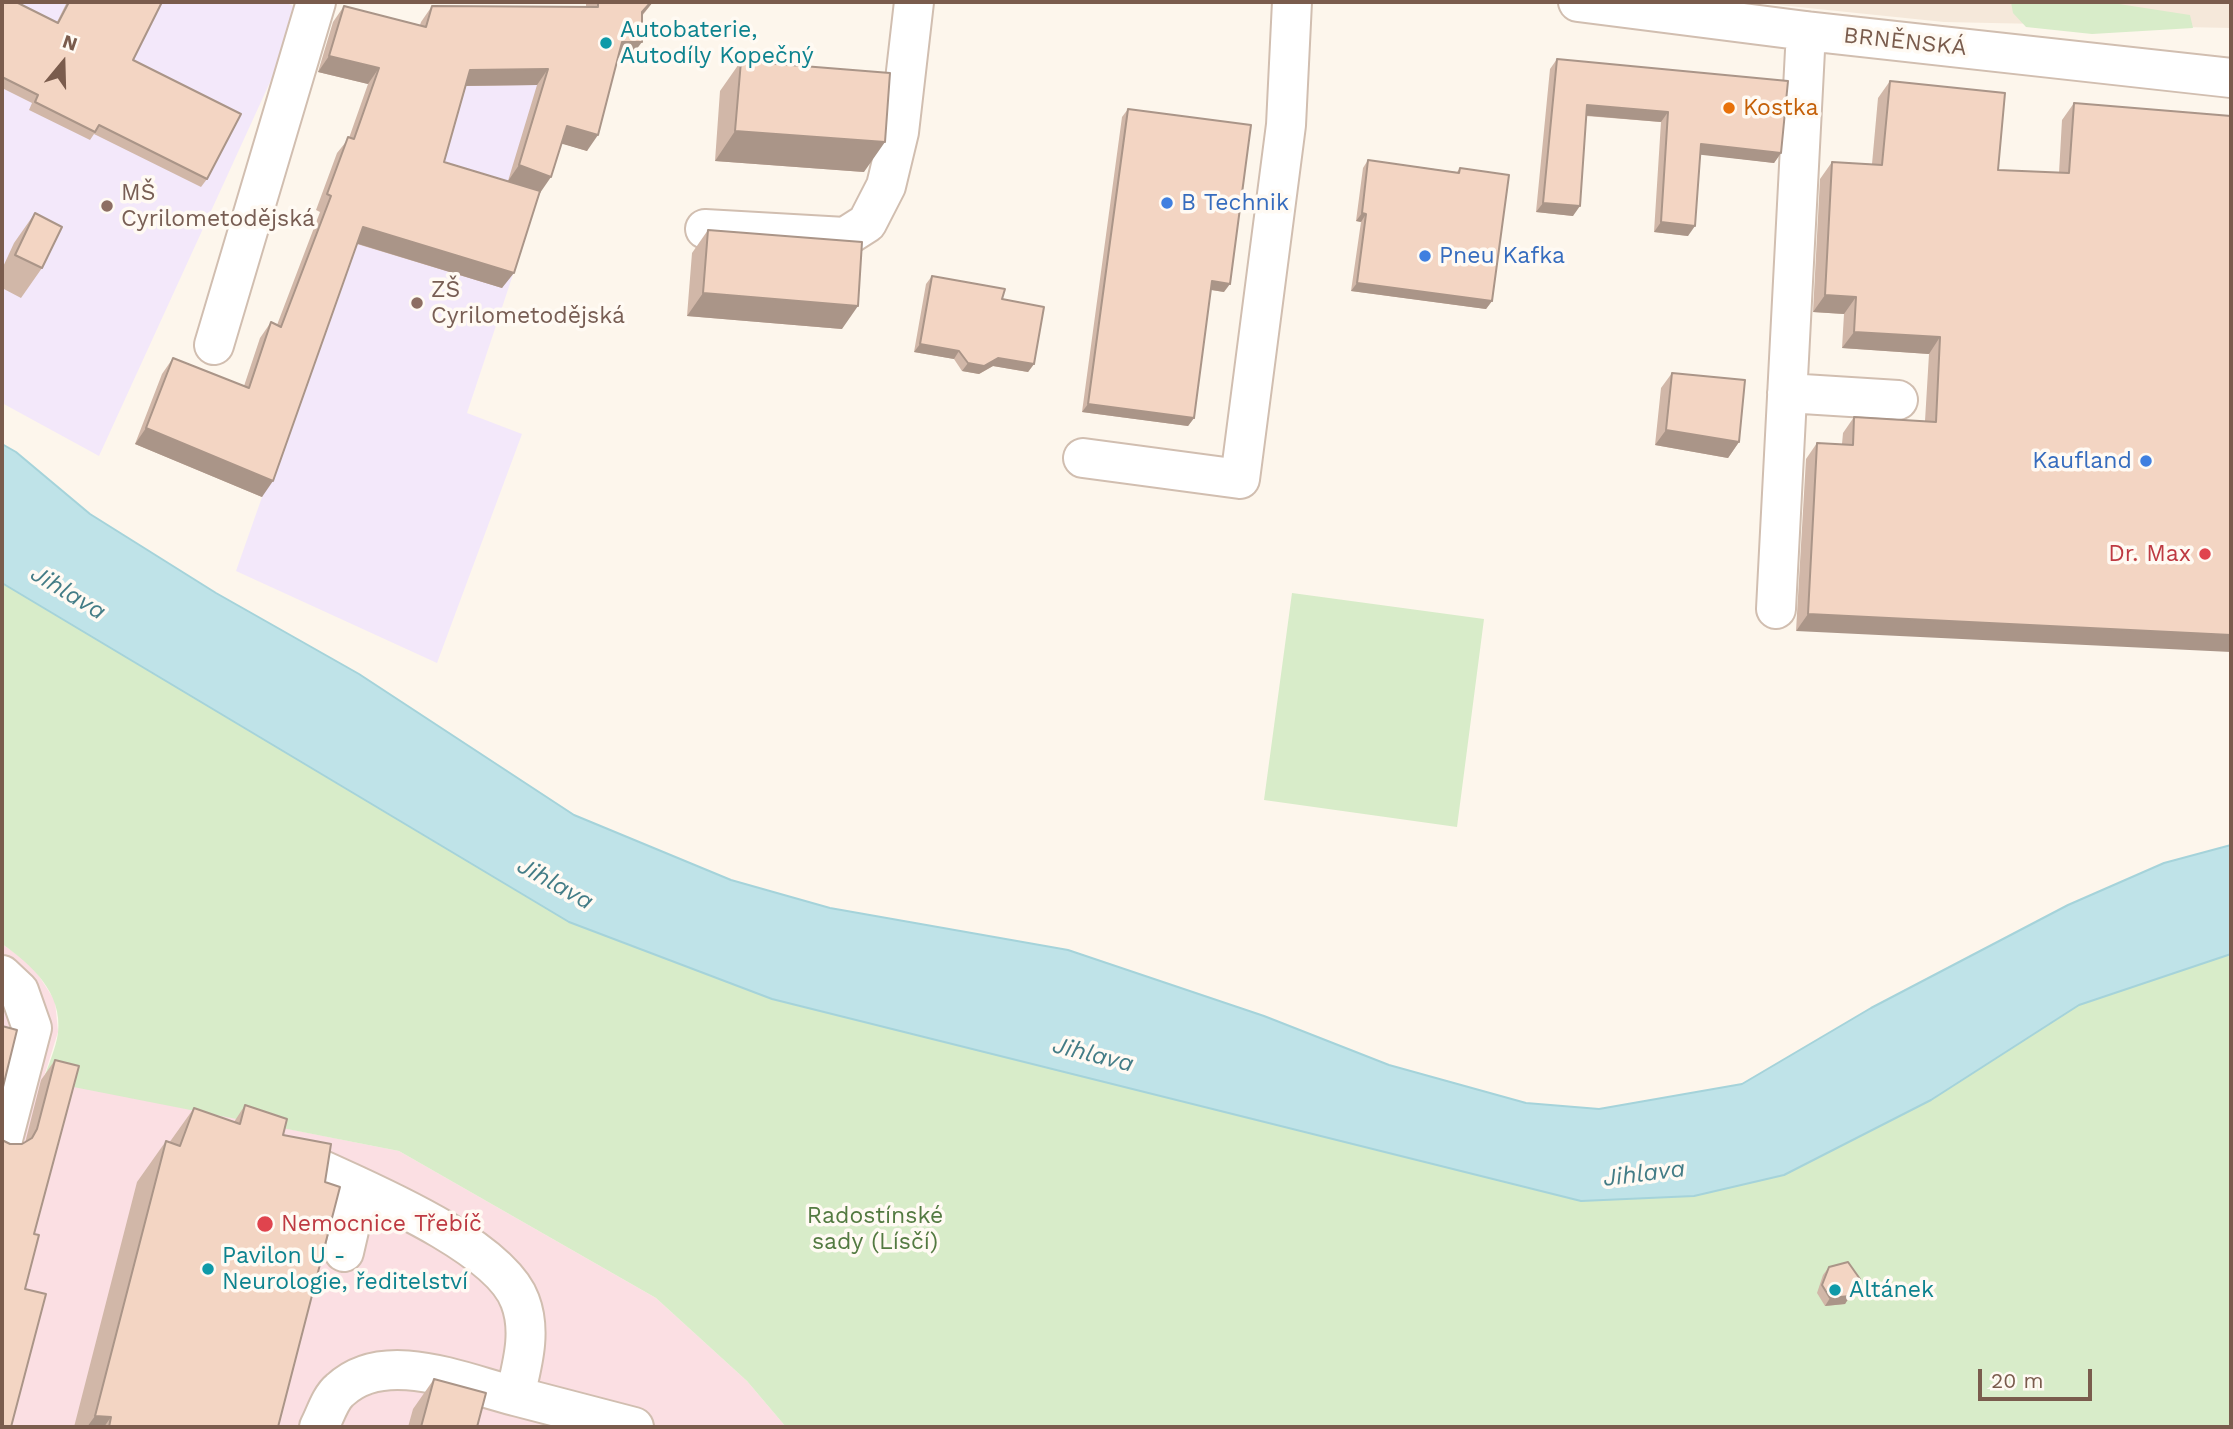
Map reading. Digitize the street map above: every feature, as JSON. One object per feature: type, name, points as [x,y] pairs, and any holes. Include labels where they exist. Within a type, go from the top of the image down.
[{"type":"street","points":[[214,345],[316,2]]},
{"type":"street","points":[[705,229],[845,237],[867,223],[886,186],[899,132],[914,2]]},
{"type":"street","points":[[1083,458],[1240,479],[1286,125],[1292,2]]},
{"type":"street","name":"BRNĚNSKÁ","points":[[1578,2],[1806,32],[2231,78]]},
{"type":"street","points":[[1776,609],[1806,32]]},
{"type":"street","points":[[1787,393],[1898,400]]},
{"type":"street","points":[[2,975],[19,991],[32,1028],[2,1143]]},
{"type":"street","points":[[318,1168],[414,1213],[495,1266],[520,1300],[527,1339],[515,1396]]},
{"type":"street","points":[[344,1252],[359,1187]]},
{"type":"street","points":[[319,1427],[337,1391],[361,1374],[404,1369],[634,1427]]},
{"type":"shaded area","name":"MŠ Cyrilometodějská","points":[[2,2],[284,2],[303,10],[99,456],[2,403]]},
{"type":"shaded area","points":[[1750,2],[2231,2],[2231,28],[1944,22]]},
{"type":"shaded area","name":"ZŠ Cyrilometodějská","points":[[421,22],[587,23],[540,193],[467,413],[522,434],[437,663],[236,571],[371,187]]},
{"type":"shaded area","name":"Nemocnice Třebíč","points":[[2,944],[32,965],[55,1001],[58,1032],[43,1080],[399,1151],[656,1298],[747,1381],[786,1427],[2,1427]]},
{"type":"green space","points":[[2011,2],[2106,2],[2190,15],[2193,28],[2092,34],[2026,27],[2013,13]]},
{"type":"green space","name":"Radostínské sady (Lísčí)","points":[[2,583],[569,922],[772,999],[1581,1201],[1931,1100],[2079,1005],[2231,954],[2231,1427],[786,1427],[747,1381],[656,1298],[399,1151],[43,1081],[58,1033],[55,1005],[34,970],[2,944]]},
{"type":"green space","points":[[1292,593],[1484,619],[1457,827],[1264,800]]},
{"type":"water","name":"Jihlava","points":[[2,444],[16,452],[90,514],[216,593],[359,674],[574,815],[731,880],[830,908],[1068,950],[1264,1016],[1389,1065],[1526,1103],[1599,1109],[1742,1084],[1871,1008],[2068,905],[2164,863],[2231,845],[2231,954],[2079,1005],[1931,1100],[1784,1175],[1694,1196],[1581,1201],[772,999],[569,922],[2,583]]},
{"type":"building","points":[[2,2],[16,2],[58,23],[69,2],[162,2],[133,60],[241,114],[207,179],[99,125],[95,132],[35,102],[38,95],[2,77]]},
{"type":"building","points":[[598,2],[651,2],[642,12],[642,42],[622,42],[598,135],[567,126],[551,177],[519,165],[548,69],[470,70],[444,162],[540,191],[514,273],[363,227],[273,481],[146,428],[173,358],[249,388],[271,322],[281,327],[331,196],[327,194],[348,137],[354,139],[379,68],[329,56],[344,6],[426,27],[432,6],[598,7]]},
{"type":"building","points":[[1557,59],[1788,81],[1781,153],[1701,144],[1695,226],[1661,222],[1668,112],[1587,105],[1580,206],[1543,203]]},
{"type":"building","points":[[741,61],[890,73],[885,142],[735,131]]},
{"type":"building","points":[[1890,81],[2005,93],[1998,170],[2069,173],[2074,103],[2231,116],[2231,635],[1808,614],[1817,443],[1853,445],[1854,417],[1936,422],[1940,337],[1854,332],[1856,297],[1825,295],[1832,162],[1882,165]]},
{"type":"building","name":"B Technik","points":[[1128,109],[1251,125],[1230,284],[1212,281],[1194,418],[1088,404]]},
{"type":"building","name":"Pneu Kafka","points":[[1368,160],[1459,173],[1460,168],[1509,175],[1492,301],[1357,283],[1366,214],[1362,213]]},
{"type":"building","points":[[35,213],[62,227],[42,268],[15,255]]},
{"type":"building","points":[[708,230],[862,242],[858,306],[703,293]]},
{"type":"building","points":[[932,276],[1005,289],[1002,299],[1044,307],[1034,364],[998,358],[984,366],[968,363],[959,351],[920,344]]},
{"type":"building","points":[[1672,373],[1745,380],[1739,442],[1666,430]]},
{"type":"building","points":[[2,1026],[17,1030],[2,1091]]},
{"type":"building","points":[[55,1060],[79,1066],[34,1234],[39,1235],[25,1289],[46,1294],[11,1427],[2,1427],[2,1140],[10,1144],[22,1144],[32,1138],[37,1129]]},
{"type":"building","name":"Pavilon U - Neurologie, ředitelství","points":[[245,1105],[287,1119],[283,1135],[331,1144],[325,1182],[340,1187],[278,1427],[109,1427],[111,1417],[95,1416],[166,1141],[180,1146],[194,1108],[240,1124]]},
{"type":"building","name":"Altánek","points":[[1848,1262],[1860,1279],[1850,1296],[1830,1298],[1822,1285],[1829,1267]]},
{"type":"building","points":[[434,1379],[486,1393],[477,1427],[421,1427]]},
{"type":"place","name":"Autobaterie, Autodíly Kopečný","points":[[606,43]]},
{"type":"place","name":"Kostka","points":[[1729,108]]},
{"type":"place","name":"B Technik","points":[[1167,203]]},
{"type":"place","name":"MŠ Cyrilometodějská","points":[[107,206]]},
{"type":"place","name":"Pneu Kafka","points":[[1425,256]]},
{"type":"place","name":"ZŠ Cyrilometodějská","points":[[417,303]]},
{"type":"place","name":"Kaufland","points":[[2146,461]]},
{"type":"place","name":"Dr. Max","points":[[2205,554]]},
{"type":"place","name":"Nemocnice Třebíč","points":[[265,1224]]},
{"type":"place","name":"Pavilon U - Neurologie, ředitelství","points":[[208,1269]]},
{"type":"place","name":"Altánek","points":[[1835,1290]]}]
